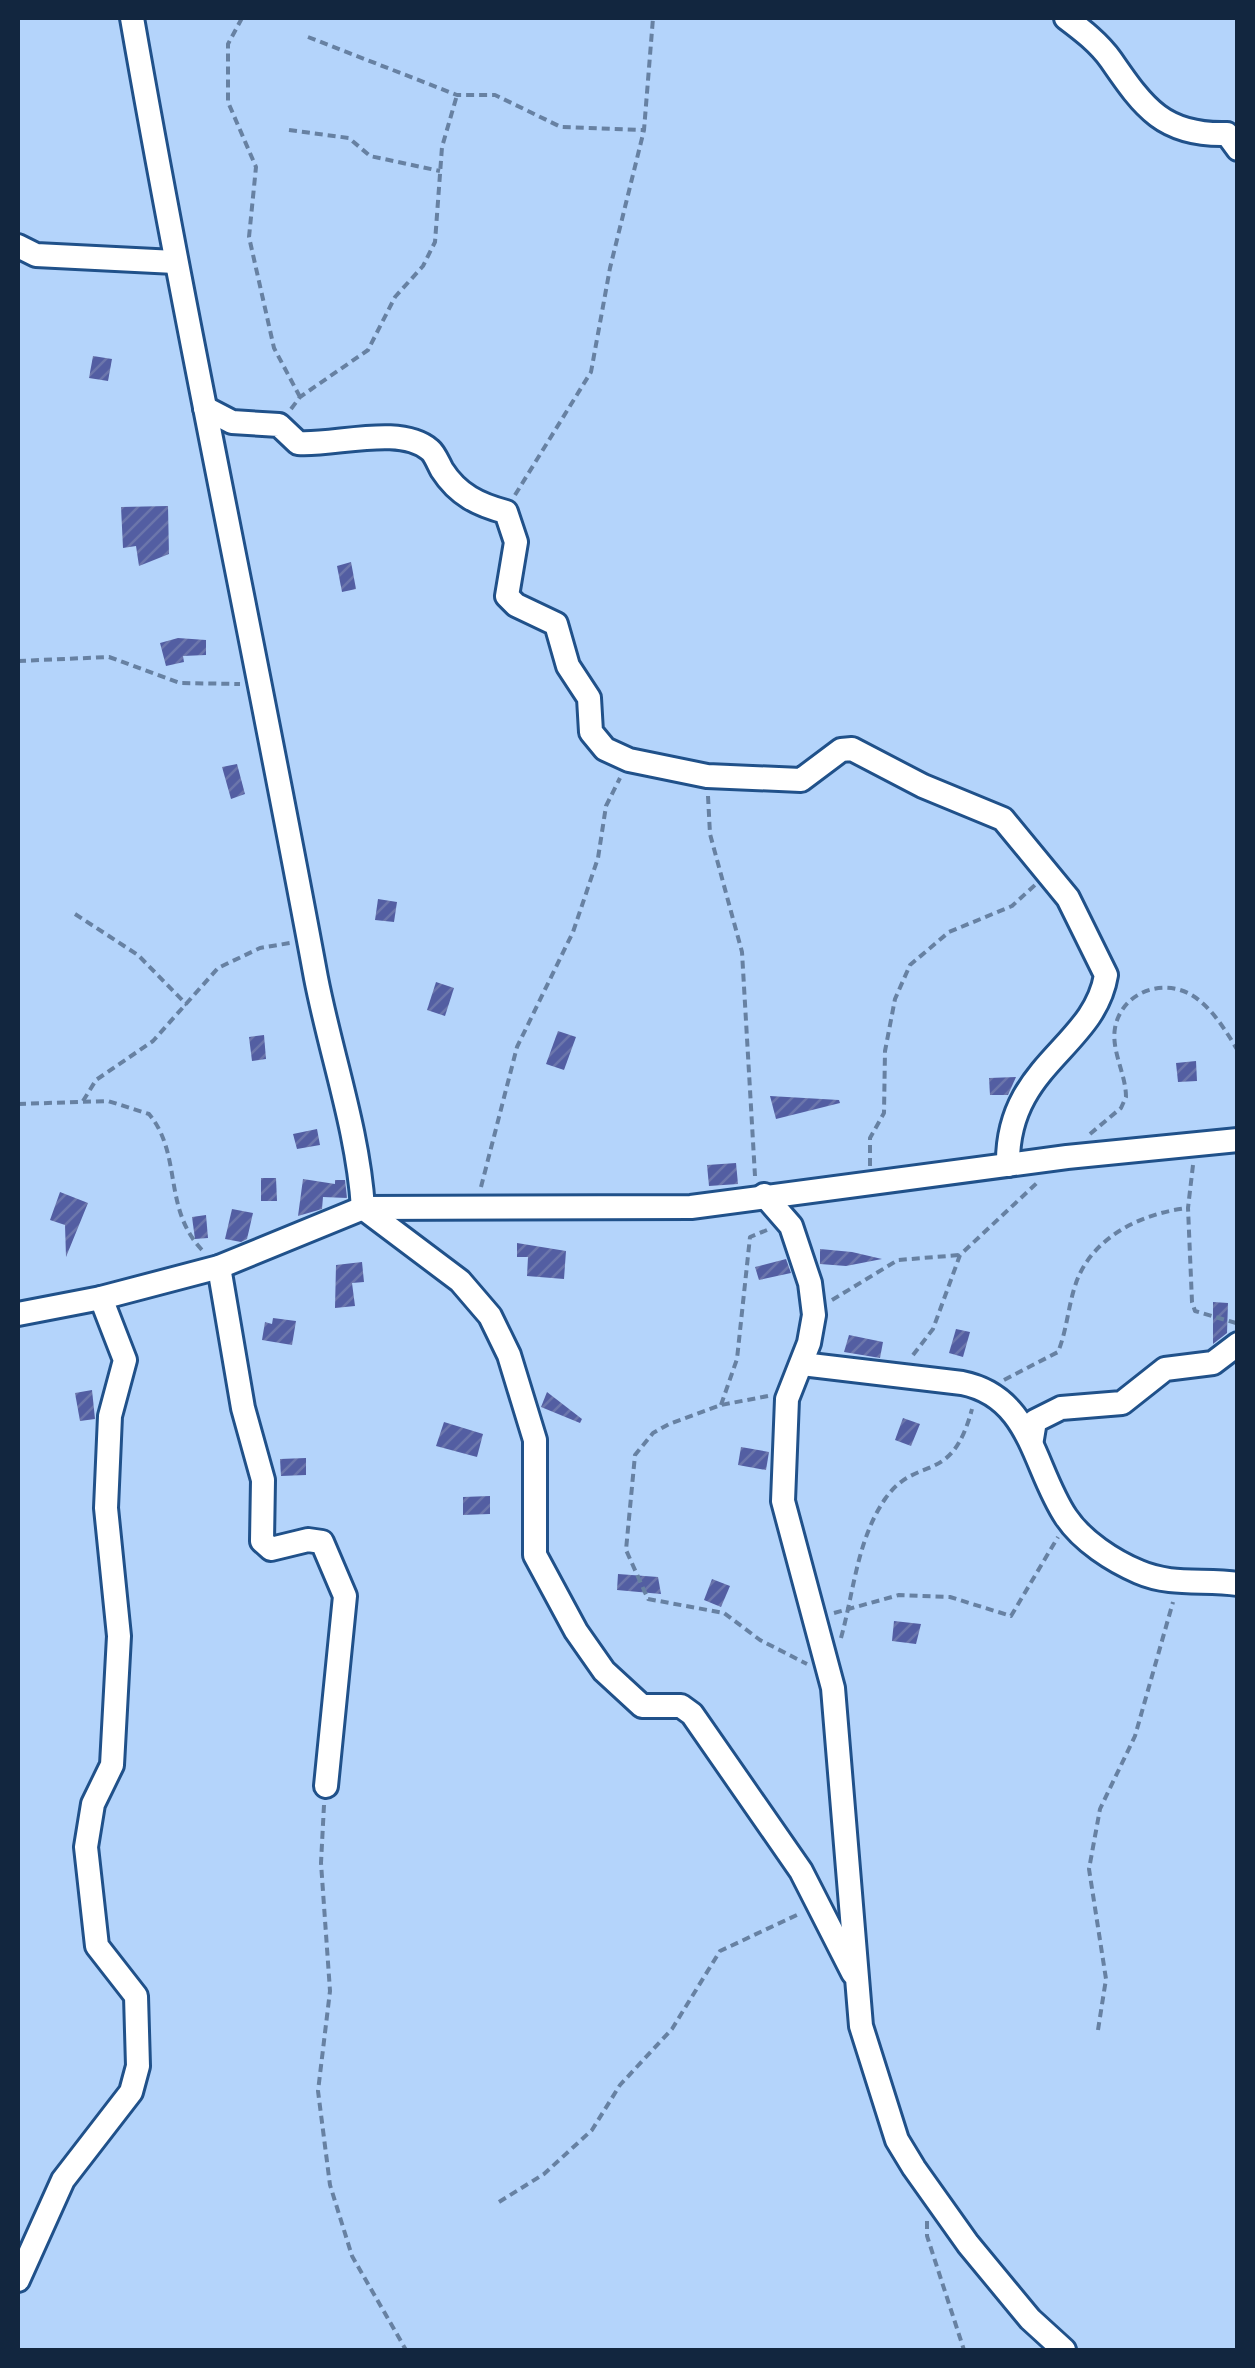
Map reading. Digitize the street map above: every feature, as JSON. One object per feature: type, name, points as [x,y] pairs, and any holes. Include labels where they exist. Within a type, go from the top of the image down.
[{"type":"street","points":[[132,18],[175,262],[310,937],[356,1145],[363,1208],[460,1281],[500,1334],[536,1440],[535,1555],[576,1631],[604,1671],[642,1706],[681,1706],[692,1714],[812,1894],[853,1974]]},
{"type":"street","points":[[1066,18],[1098,45],[1149,110],[1199,135],[1228,134],[1238,149]]},
{"type":"street","points":[[18,246],[36,255],[175,262]]},
{"type":"street","points":[[205,408],[232,422],[279,426],[290,439],[303,444],[377,438],[419,446],[430,450],[456,489],[473,501],[506,512],[516,542],[507,596],[516,605],[556,624],[568,666],[588,698],[591,732],[605,750],[628,760],[706,776],[801,780],[841,750],[852,749],[923,786],[1004,819],[1068,898],[1106,976],[1095,1008],[1037,1074],[1017,1109],[1009,1128],[1008,1165]]},
{"type":"street","points":[[18,1314],[101,1298],[219,1267],[363,1208],[690,1207],[1067,1157],[1238,1140]]},
{"type":"street","points":[[764,1195],[791,1226],[810,1283],[814,1314],[802,1364],[787,1399],[784,1502],[828,1673],[853,1974],[861,2026],[897,2140],[968,2244],[1030,2319],[1064,2350]]},
{"type":"street","points":[[219,1267],[243,1408],[262,1480],[262,1541],[271,1549],[308,1540],[322,1542],[344,1596],[326,1786]]},
{"type":"street","points":[[18,2280],[63,2180],[131,2092],[140,2052],[136,1996],[97,1946],[86,1848],[94,1804],[112,1765],[119,1636],[106,1508],[110,1416],[125,1360],[101,1298]]},
{"type":"street","points":[[1032,1439],[1035,1422],[1049,1411],[1122,1403],[1166,1369],[1196,1369],[1213,1363],[1238,1344]]},
{"type":"street","points":[[802,1364],[979,1388],[1023,1424],[1068,1520],[1117,1561],[1160,1580],[1238,1584]]},
{"type":"path","points":[[242,18],[228,44],[228,102],[256,167],[250,237],[274,348],[300,397]]},
{"type":"path","points":[[506,512],[591,372],[610,268],[644,130],[653,18]]},
{"type":"path","points":[[308,37],[457,95],[495,94],[561,127],[644,130]]},
{"type":"path","points":[[279,426],[300,397],[368,350],[395,297],[422,266],[435,242],[440,171],[457,95]]},
{"type":"path","points":[[289,130],[348,138],[370,156],[440,171]]},
{"type":"path","points":[[18,661],[109,657],[180,683],[260,682]]},
{"type":"path","points":[[476,1206],[496,1144],[516,1047],[573,932],[598,858],[606,806],[628,760]]},
{"type":"path","points":[[706,776],[710,834],[742,952],[754,1113],[753,1163],[764,1195]]},
{"type":"path","points":[[870,1184],[870,1138],[884,1113],[885,1051],[894,999],[910,965],[948,932],[1012,906],[1048,870]]},
{"type":"path","points":[[76,914],[138,955],[187,1005]]},
{"type":"path","points":[[83,1101],[96,1080],[153,1041],[218,968],[260,948],[310,937]]},
{"type":"path","points":[[1067,1157],[1121,1108],[1126,1097],[1115,1026],[1128,999],[1139,991],[1188,993],[1202,1002],[1238,1051]]},
{"type":"path","points":[[18,1104],[83,1101],[124,1103],[140,1108],[155,1122],[165,1145],[182,1222],[219,1267]]},
{"type":"path","points":[[1192,1145],[1188,1208],[1195,1311],[1238,1324]]},
{"type":"path","points":[[900,1376],[933,1329],[960,1255],[1041,1180]]},
{"type":"path","points":[[787,1399],[778,1395],[721,1405],[653,1433],[635,1455],[626,1550],[648,1598],[724,1613],[760,1640],[828,1673],[866,1536],[884,1500],[897,1484],[947,1462],[966,1431],[979,1388],[1058,1352],[1075,1285],[1086,1261],[1108,1238],[1166,1210],[1188,1208]]},
{"type":"path","points":[[721,1405],[738,1358],[750,1237],[791,1226]]},
{"type":"path","points":[[814,1314],[874,1270],[898,1260],[960,1255]]},
{"type":"path","points":[[810,1611],[826,1614],[848,1610],[898,1595],[933,1596],[1010,1616],[1068,1520]]},
{"type":"path","points":[[1098,2030],[1106,1979],[1088,1869],[1100,1810],[1121,1772],[1165,1641],[1177,1582]]},
{"type":"path","points":[[326,1786],[321,1864],[330,1991],[319,2106],[333,2202],[352,2256],[406,2350]]},
{"type":"path","points":[[500,2202],[544,2174],[592,2130],[620,2085],[672,2029],[710,1960],[740,1940],[798,1916],[812,1894]]},
{"type":"path","points":[[926,2218],[927,2236],[964,2350]]},
{"type":"building","points":[[93,356],[112,359],[108,381],[89,378]]},
{"type":"building","points":[[168,506],[169,554],[139,566],[136,546],[123,548],[121,507]]},
{"type":"building","points":[[351,562],[356,589],[342,592],[337,566]]},
{"type":"building","points":[[178,638],[206,640],[206,655],[183,656],[184,662],[166,666],[160,643]]},
{"type":"building","points":[[237,764],[245,794],[231,799],[222,767]]},
{"type":"building","points":[[378,899],[397,902],[394,922],[375,920]]},
{"type":"building","points":[[436,982],[454,988],[445,1016],[427,1010]]},
{"type":"building","points":[[558,1031],[576,1037],[564,1070],[546,1064]]},
{"type":"building","points":[[264,1035],[266,1059],[252,1061],[249,1037]]},
{"type":"building","points":[[1196,1061],[1197,1081],[1178,1082],[1176,1063]]},
{"type":"building","points":[[1016,1077],[1008,1095],[990,1095],[989,1078]]},
{"type":"building","points":[[770,1096],[839,1100],[840,1103],[776,1119]]},
{"type":"building","points":[[317,1129],[320,1145],[297,1149],[293,1134]]},
{"type":"building","points":[[736,1163],[738,1184],[709,1186],[707,1165]]},
{"type":"building","points":[[261,1178],[276,1178],[277,1201],[261,1201]]},
{"type":"building","points":[[303,1179],[335,1184],[335,1180],[345,1180],[347,1198],[323,1197],[322,1209],[298,1216]]},
{"type":"building","points":[[60,1192],[88,1203],[66,1257],[65,1225],[50,1220]]},
{"type":"building","points":[[232,1209],[253,1213],[247,1239],[241,1242],[225,1239]]},
{"type":"building","points":[[206,1215],[208,1238],[195,1239],[192,1217]]},
{"type":"building","points":[[517,1243],[566,1251],[564,1279],[527,1276],[528,1257],[517,1257]]},
{"type":"building","points":[[820,1249],[882,1259],[846,1266],[820,1264]]},
{"type":"building","points":[[786,1259],[791,1273],[759,1280],[755,1267]]},
{"type":"building","points":[[362,1262],[364,1282],[352,1283],[355,1306],[335,1308],[336,1265]]},
{"type":"building","points":[[1213,1302],[1228,1303],[1227,1333],[1213,1344]]},
{"type":"building","points":[[273,1318],[296,1321],[292,1345],[262,1340],[265,1322],[272,1324]]},
{"type":"building","points":[[956,1329],[970,1332],[963,1357],[949,1353]]},
{"type":"building","points":[[849,1335],[883,1342],[880,1358],[844,1352]]},
{"type":"building","points":[[92,1390],[95,1419],[80,1421],[75,1393]]},
{"type":"building","points":[[547,1392],[582,1419],[580,1423],[541,1407]]},
{"type":"building","points":[[903,1418],[920,1424],[911,1446],[895,1440]]},
{"type":"building","points":[[444,1422],[483,1434],[477,1457],[436,1446]]},
{"type":"building","points":[[741,1447],[769,1452],[766,1470],[738,1465]]},
{"type":"building","points":[[306,1458],[306,1475],[281,1476],[280,1459]]},
{"type":"building","points":[[490,1496],[490,1514],[463,1515],[463,1497]]},
{"type":"building","points":[[618,1574],[658,1577],[661,1594],[617,1590]]},
{"type":"building","points":[[712,1579],[730,1586],[721,1607],[704,1600]]},
{"type":"building","points":[[894,1621],[921,1624],[916,1644],[892,1641]]}]
